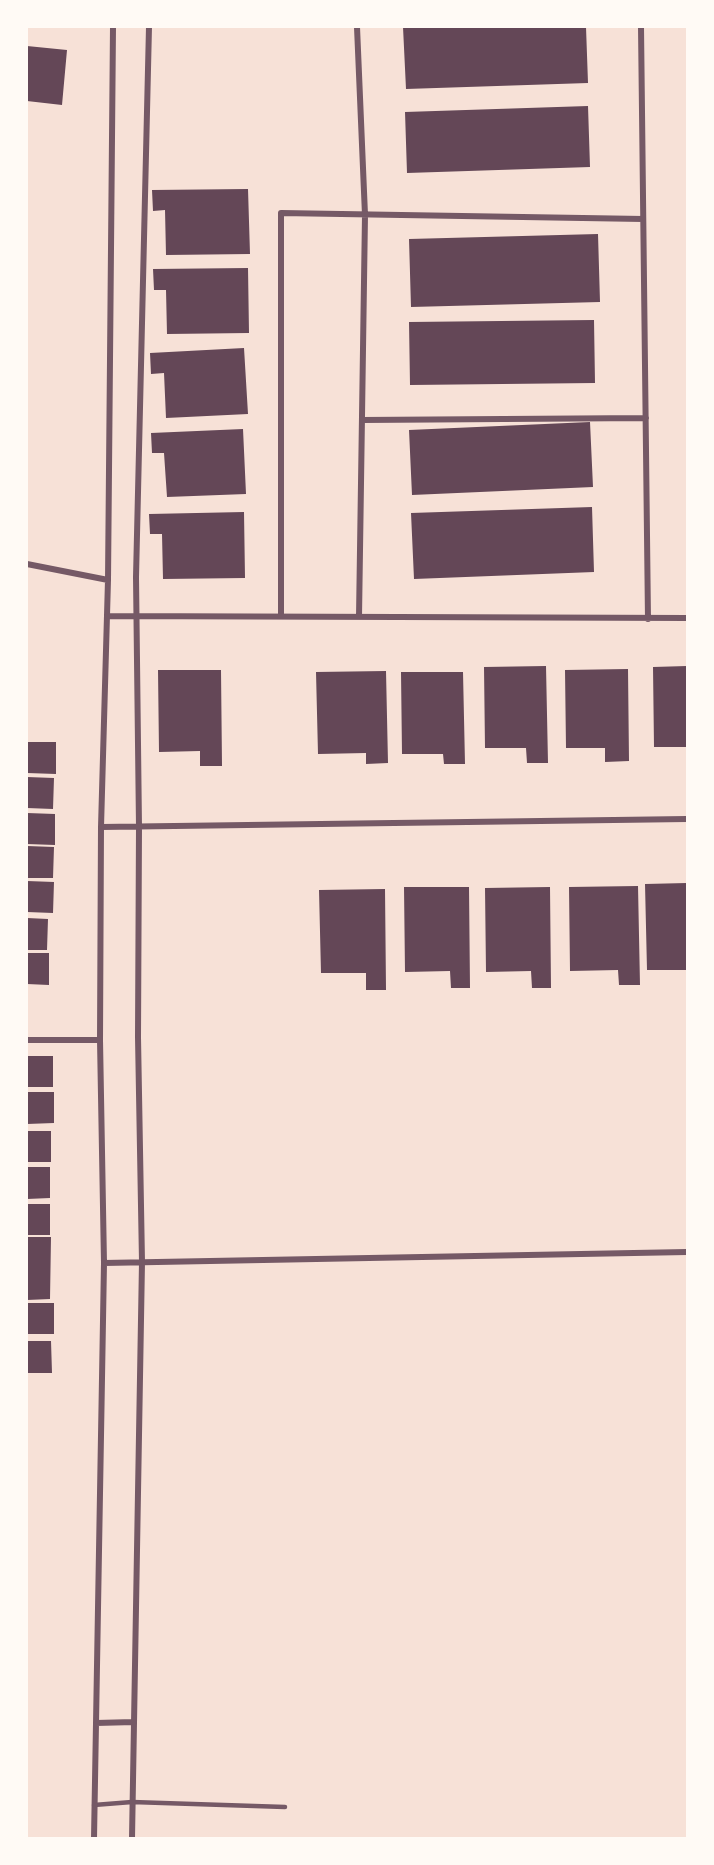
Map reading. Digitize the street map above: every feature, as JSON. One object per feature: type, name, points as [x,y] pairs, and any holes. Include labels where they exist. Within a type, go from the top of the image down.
[{"type":"street","points":[[94,1838],[104,1263],[100,1040],[101,827],[108,580],[113,27]]},
{"type":"street","points":[[132,1838],[142,1262],[138,1037],[139,827],[136,616],[149,27]]},
{"type":"street","points":[[357,27],[365,215],[359,617]]},
{"type":"street","points":[[641,27],[648,619]]},
{"type":"street","points":[[281,616],[281,213],[643,219]]},
{"type":"street","points":[[362,420],[646,418]]},
{"type":"street","points":[[27,564],[108,580]]},
{"type":"street","points":[[107,616],[687,618]]},
{"type":"street","points":[[101,827],[687,819]]},
{"type":"street","points":[[27,1040],[100,1040]]},
{"type":"street","points":[[104,1263],[687,1252]]},
{"type":"street","points":[[96,1723],[134,1722]]},
{"type":"lane","points":[[94,1805],[132,1802],[285,1807]]},
{"type":"building","points":[[403,27],[586,27],[588,83],[406,89]]},
{"type":"building","points":[[27,46],[67,50],[62,105],[27,101]]},
{"type":"building","points":[[588,106],[590,167],[407,173],[405,112]]},
{"type":"building","points":[[248,189],[250,254],[166,255],[165,210],[153,211],[152,190]]},
{"type":"building","points":[[598,234],[600,302],[411,307],[409,239]]},
{"type":"building","points":[[248,268],[249,333],[167,334],[166,290],[154,290],[153,269]]},
{"type":"building","points":[[594,320],[595,383],[410,385],[409,322]]},
{"type":"building","points":[[244,348],[248,414],[166,418],[164,373],[151,374],[150,353]]},
{"type":"building","points":[[590,422],[593,487],[412,495],[409,430]]},
{"type":"building","points":[[243,429],[246,494],[167,497],[164,453],[152,453],[151,433]]},
{"type":"building","points":[[592,507],[594,572],[414,579],[411,513]]},
{"type":"building","points":[[244,512],[245,578],[163,579],[162,534],[150,534],[149,514]]},
{"type":"building","points":[[546,666],[548,763],[527,763],[526,748],[485,748],[484,667]]},
{"type":"building","points":[[687,666],[687,747],[654,747],[653,667]]},
{"type":"building","points":[[628,669],[629,761],[605,762],[605,748],[566,748],[565,670]]},
{"type":"building","points":[[158,670],[221,670],[222,766],[200,766],[200,751],[159,752]]},
{"type":"building","points":[[386,671],[388,763],[366,764],[366,753],[318,754],[316,672]]},
{"type":"building","points":[[401,672],[463,672],[465,764],[444,764],[443,754],[402,754]]},
{"type":"building","points":[[27,742],[56,742],[56,774],[27,773]]},
{"type":"building","points":[[27,777],[54,778],[53,809],[27,808]]},
{"type":"building","points":[[27,813],[55,814],[55,845],[27,844]]},
{"type":"building","points":[[27,846],[54,847],[53,878],[27,878]]},
{"type":"building","points":[[27,881],[54,882],[53,913],[27,912]]},
{"type":"building","points":[[687,883],[687,970],[647,970],[645,884]]},
{"type":"building","points":[[638,886],[640,985],[619,985],[618,970],[570,971],[569,887]]},
{"type":"building","points":[[404,887],[469,887],[470,988],[451,988],[450,971],[405,972]]},
{"type":"building","points":[[550,887],[551,988],[532,988],[531,971],[486,972],[485,888]]},
{"type":"building","points":[[385,889],[386,990],[366,990],[366,973],[321,973],[319,890]]},
{"type":"building","points":[[27,918],[48,919],[47,950],[27,950]]},
{"type":"building","points":[[27,953],[49,953],[49,985],[27,984]]},
{"type":"building","points":[[27,1056],[53,1056],[53,1087],[27,1087]]},
{"type":"building","points":[[27,1092],[54,1092],[54,1123],[27,1124]]},
{"type":"building","points":[[27,1131],[51,1131],[51,1162],[27,1162]]},
{"type":"building","points":[[27,1167],[50,1167],[50,1198],[27,1199]]},
{"type":"building","points":[[27,1204],[50,1204],[50,1235],[27,1235]]},
{"type":"building","points":[[27,1237],[51,1237],[50,1299],[27,1300]]},
{"type":"building","points":[[27,1303],[54,1303],[54,1334],[27,1334]]},
{"type":"building","points":[[27,1341],[51,1341],[52,1373],[27,1373]]}]
